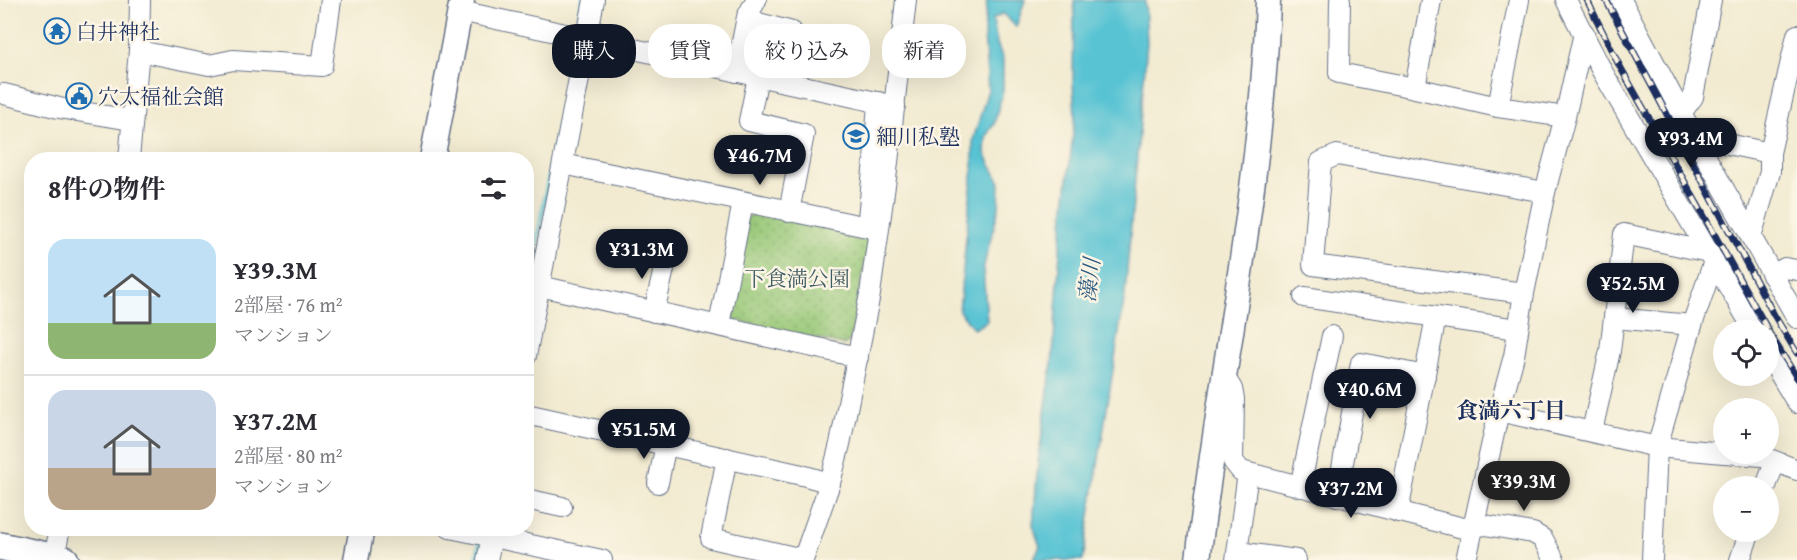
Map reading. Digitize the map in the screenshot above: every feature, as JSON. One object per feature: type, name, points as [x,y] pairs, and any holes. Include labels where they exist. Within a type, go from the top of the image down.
[{"type":"main road","points":[[0,546],[60,559]]},
{"type":"street","points":[[129,152],[139,51],[140,0]]},
{"type":"street","points":[[139,51],[209,65],[233,60],[322,66],[331,0]]},
{"type":"street","points":[[585,24],[594,0]]},
{"type":"street","points":[[736,72],[747,20],[756,0]]},
{"type":"street","points":[[563,164],[867,227],[874,161],[906,0]]},
{"type":"street","points":[[1198,560],[1244,248],[1266,54],[1268,0]]},
{"type":"street","points":[[1340,0],[1338,73],[1498,107],[1565,117]]},
{"type":"street","points":[[1415,88],[1431,0]]},
{"type":"street","points":[[1498,107],[1519,0]]},
{"type":"street","points":[[1566,0],[1602,71],[1748,320]]},
{"type":"street","points":[[1621,0],[1680,113],[1797,318]]},
{"type":"street","points":[[1680,113],[1693,97],[1711,0]]},
{"type":"street","points":[[433,152],[461,6],[552,30]]},
{"type":"street","points":[[747,20],[762,24]]},
{"type":"street","points":[[1466,560],[1499,411],[1514,356],[1517,329],[1545,192],[1584,33]]},
{"type":"street","points":[[1751,237],[1770,172],[1770,153],[1788,121],[1796,48]]},
{"type":"street","points":[[636,50],[744,73]]},
{"type":"street","points":[[534,281],[563,164],[575,78]]},
{"type":"street","points":[[758,78],[749,121],[804,134],[789,212]]},
{"type":"street","points":[[767,78],[886,104]]},
{"type":"street","points":[[4,94],[58,108],[131,120]]},
{"type":"street","points":[[727,458],[711,538],[803,559],[830,483],[840,444],[872,284],[886,104]]},
{"type":"street","points":[[1701,150],[1718,142],[1770,153]]},
{"type":"street","points":[[1524,292],[1313,265],[1321,162],[1337,155],[1545,192]]},
{"type":"street","points":[[719,325],[743,202]]},
{"type":"street","points":[[1592,431],[1610,351],[1624,234],[1711,257]]},
{"type":"street","points":[[654,312],[667,256]]},
{"type":"street","points":[[1652,560],[1657,447],[1711,257]]},
{"type":"street","points":[[1772,275],[1785,268],[1797,270]]},
{"type":"street","points":[[534,285],[858,357]]},
{"type":"street","points":[[1304,297],[1517,329]]},
{"type":"street","points":[[1398,512],[1436,317]]},
{"type":"street","points":[[1614,318],[1692,325]]},
{"type":"street","points":[[1300,487],[1332,336]]},
{"type":"street","points":[[1337,496],[1361,363],[1425,376]]},
{"type":"street","points":[[1779,373],[1797,403]]},
{"type":"street","points":[[1224,376],[1232,389],[1234,399],[1233,461],[1241,471],[1463,528],[1485,525],[1533,533],[1543,540],[1554,560]]},
{"type":"street","points":[[1499,411],[1657,447],[1713,452]]},
{"type":"street","points":[[534,416],[802,474],[830,483]]},
{"type":"street","points":[[658,483],[666,444]]},
{"type":"street","points":[[1779,463],[1797,470]]},
{"type":"street","points":[[1248,473],[1237,556],[1296,560]]},
{"type":"street","points":[[534,502],[562,507]]},
{"type":"street","points":[[60,536],[60,559]]},
{"type":"street","points":[[356,560],[360,536]]},
{"type":"street","points":[[487,536],[487,560]]},
{"type":"street","points":[[495,536],[591,559]]},
{"type":"street","points":[[1740,560],[1746,542]]},
{"type":"green space","name":"下食満公園","points":[[754,213],[863,234],[869,241],[850,341],[843,345],[729,319],[746,219]]},
{"type":"water","points":[[987,0],[1025,0],[1016,27],[1003,13],[993,19],[997,43],[1003,60],[1003,91],[994,124],[986,136],[985,153],[1000,183],[999,207],[983,269],[987,321],[974,329],[959,311],[973,168],[973,140],[988,90],[984,34]]},
{"type":"water","name":"藻川","points":[[1074,0],[1145,0],[1147,43],[1125,294],[1083,560],[1033,560],[1040,546],[1033,526],[1038,463],[1053,355],[1060,251],[1075,116]]},
{"type":"waterway","points":[[534,257],[583,0]]},
{"type":"waterway","points":[[477,560],[481,538]]},
{"type":"railway","points":[[1587,0],[1618,63],[1762,320]]},
{"type":"railway","points":[[1606,0],[1774,315],[1797,353]]},
{"type":"railway","points":[[1779,349],[1797,378]]},
{"type":"place","name":"白井神社","points":[[57,31]]},
{"type":"place","name":"穴太福祉会館","points":[[79,96]]},
{"type":"place","name":"細川私塾","points":[[856,136]]},
{"type":"district","name":"食満六丁目","points":[[1511,410]]}]
